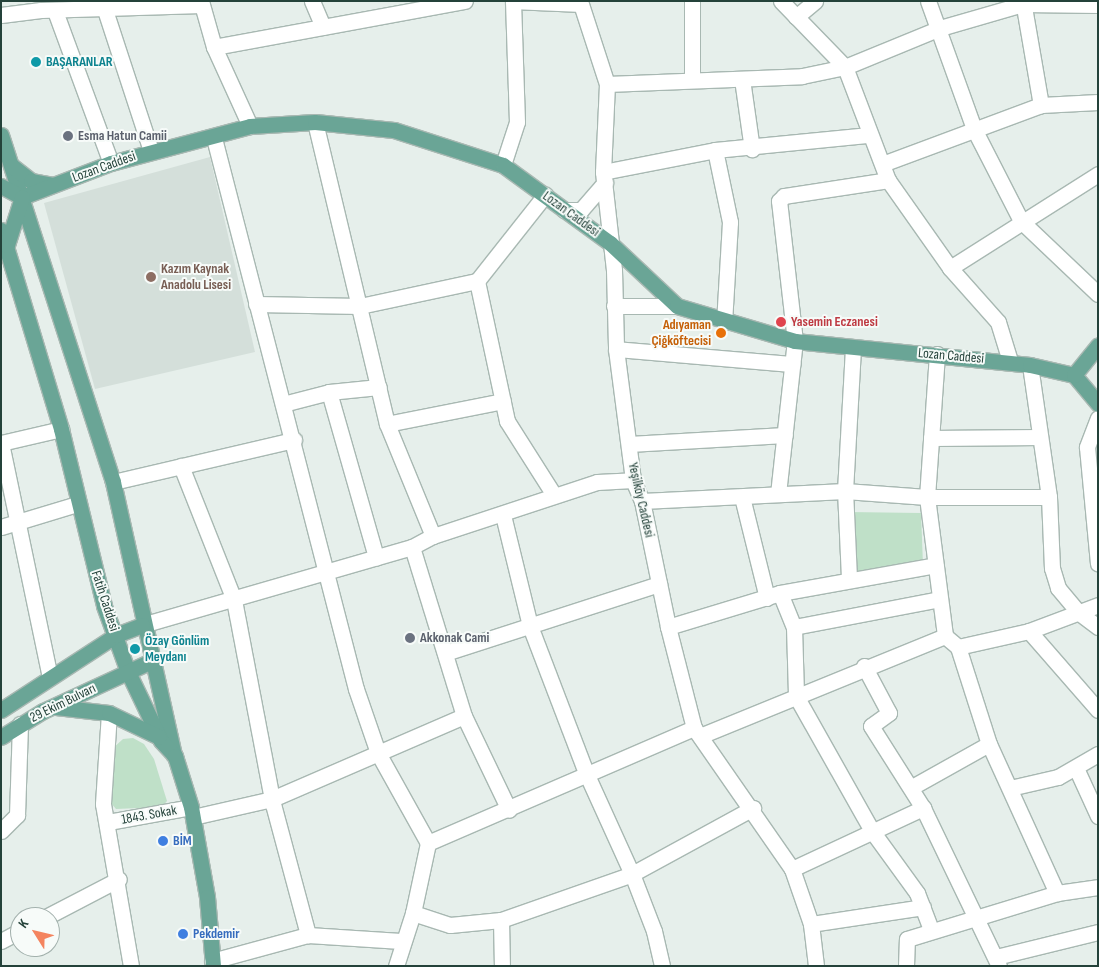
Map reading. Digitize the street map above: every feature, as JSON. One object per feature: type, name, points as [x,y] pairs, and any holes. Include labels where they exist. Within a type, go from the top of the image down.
[{"type":"main road","name":"Lozan Caddesi","points":[[22,197],[111,163],[151,151],[214,138],[250,126],[315,122],[394,130],[503,165],[610,243],[677,306],[724,322],[795,341],[1010,361],[1074,375]]},
{"type":"main road","name":"Fatih Caddesi","points":[[1,135],[113,482],[142,625],[175,756],[192,812],[207,898],[212,963]]},
{"type":"main road","points":[[12,165],[31,181],[52,186],[30,221]]},
{"type":"main road","points":[[1,186],[22,197],[12,220],[7,250]]},
{"type":"main road","name":"Fatih Caddesi","points":[[1,230],[61,429],[77,504],[128,672],[159,737],[175,756]]},
{"type":"main road","points":[[1098,345],[1074,375],[1098,404]]},
{"type":"main road","name":"29 Ekim Bulvarı","points":[[1,710],[116,635],[142,625]]},
{"type":"main road","name":"29 Ekim Bulvarı","points":[[1,737],[20,724],[52,707],[151,661]]},
{"type":"main road","points":[[52,707],[110,713],[159,737]]},
{"type":"street","points":[[24,12],[38,1]]},
{"type":"street","points":[[312,1],[323,27]]},
{"type":"street","points":[[214,47],[323,27],[420,4],[465,1]]},
{"type":"street","points":[[503,165],[517,122],[512,1],[580,3]]},
{"type":"street","points":[[692,1],[692,80]]},
{"type":"street","points":[[781,1],[844,67],[869,135],[884,164],[888,180],[950,268],[998,322],[1010,361]]},
{"type":"street","points":[[796,17],[815,1]]},
{"type":"street","points":[[928,1],[940,28],[974,129],[1020,221],[1098,294]]},
{"type":"street","points":[[607,84],[802,76],[844,67],[940,28],[1023,2],[1098,5]]},
{"type":"street","points":[[1023,2],[1042,105]]},
{"type":"street","points":[[1,15],[24,12],[105,10],[202,3],[214,47],[250,126]]},
{"type":"street","name":"Yeşilköy Caddesi","points":[[580,3],[607,84],[604,177],[616,349],[633,480],[642,501],[668,627],[697,732],[753,808],[792,869],[811,924],[817,965]]},
{"type":"street","points":[[105,10],[151,151]]},
{"type":"street","points":[[56,11],[111,163]]},
{"type":"street","points":[[742,79],[752,149]]},
{"type":"street","points":[[884,164],[1042,105],[1098,102]]},
{"type":"street","points":[[315,122],[387,424],[433,536]]},
{"type":"street","points":[[564,210],[581,210],[604,177],[715,150],[752,149],[869,135]]},
{"type":"street","points":[[214,138],[256,304],[294,440],[324,570],[356,689],[378,753],[428,843],[413,913],[401,940],[396,966]]},
{"type":"street","points":[[715,150],[730,222],[724,322]]},
{"type":"street","points":[[950,268],[1020,221],[1098,174]]},
{"type":"street","points":[[778,494],[795,341],[779,201],[784,196],[888,180]]},
{"type":"street","points":[[256,304],[360,306],[477,281],[545,195]]},
{"type":"street","points":[[477,281],[508,421],[554,495]]},
{"type":"street","points":[[614,306],[677,306]]},
{"type":"street","points":[[849,578],[845,491],[853,347]]},
{"type":"street","points":[[616,349],[792,364]]},
{"type":"street","points":[[937,354],[927,497],[936,565],[938,598],[945,636],[958,647],[989,744],[1057,893]]},
{"type":"street","points":[[1030,364],[1049,497],[1052,568],[1058,588],[1078,612],[1098,627]]},
{"type":"street","points":[[283,404],[329,392],[379,387]]},
{"type":"street","points":[[329,392],[376,557]]},
{"type":"street","points":[[387,424],[503,401]]},
{"type":"street","points":[[1098,418],[1086,447],[1098,563]]},
{"type":"street","points":[[50,677],[1,443],[61,429]]},
{"type":"street","points":[[629,444],[785,435]]},
{"type":"street","points":[[931,438],[1040,437]]},
{"type":"street","points":[[113,482],[294,440]]},
{"type":"street","points":[[181,466],[234,600],[272,799],[308,935]]},
{"type":"street","points":[[142,625],[234,600],[324,570],[412,546],[433,536],[503,515],[554,495],[597,482],[633,480]]},
{"type":"street","points":[[642,501],[845,491],[927,497],[1049,497]]},
{"type":"street","points":[[742,497],[774,596],[794,627],[796,696],[872,831],[923,907],[931,930]]},
{"type":"street","points":[[1,527],[77,504]]},
{"type":"street","points":[[503,515],[530,626],[587,775],[632,874],[654,931],[662,966]]},
{"type":"street","points":[[412,546],[464,716],[509,810]]},
{"type":"street","points":[[668,627],[774,596],[849,578],[936,565]]},
{"type":"street","points":[[445,654],[659,584]]},
{"type":"street","points":[[794,627],[938,598]]},
{"type":"street","points":[[958,647],[1029,631],[1098,606]]},
{"type":"street","points":[[1029,631],[1098,710]]},
{"type":"street","points":[[428,843],[509,810],[587,775],[796,696],[864,666],[945,636]]},
{"type":"street","points":[[864,666],[889,713],[871,726],[912,787],[997,961],[1098,932]]},
{"type":"street","points":[[110,713],[103,804],[118,878],[129,965]]},
{"type":"street","name":"1843. Sokak","points":[[108,822],[192,812],[272,799],[464,716]]},
{"type":"street","points":[[1,831],[17,814],[20,724]]},
{"type":"street","points":[[912,787],[989,744]]},
{"type":"street","points":[[1010,788],[1058,777],[1098,754]]},
{"type":"street","points":[[1076,768],[1098,816]]},
{"type":"street","points":[[413,913],[450,925],[502,920],[632,874],[753,808]]},
{"type":"street","points":[[792,869],[923,808]]},
{"type":"street","points":[[60,909],[118,878]]},
{"type":"street","points":[[906,966],[907,938],[1057,893],[1097,889]]},
{"type":"street","points":[[811,924],[923,907]]},
{"type":"street","points":[[502,920],[502,966]]},
{"type":"street","points":[[212,963],[308,935],[401,940]]},
{"type":"shaded area","name":"Kazım Kaynak Anadolu Lisesi","points":[[210,157],[255,352],[95,389],[44,203]]},
{"type":"green space","points":[[848,512],[921,513],[923,565],[852,576]]},
{"type":"green space","points":[[133,738],[144,744],[154,759],[167,801],[162,807],[116,809],[111,803],[112,749],[123,739]]},
{"type":"place","name":"BAŞARANLAR","points":[[36,62]]},
{"type":"place","name":"Esma Hatun Camii","points":[[68,136]]},
{"type":"place","name":"Kazım Kaynak Anadolu Lisesi","points":[[151,277]]},
{"type":"place","name":"Yasemin Eczanesi","points":[[781,322]]},
{"type":"place","name":"Adıyaman Çiğköftecisi","points":[[721,333]]},
{"type":"place","name":"Akkonak Cami","points":[[410,638]]},
{"type":"place","name":"Özay Gönlüm Meydanı","points":[[135,649]]},
{"type":"place","name":"BİM","points":[[163,841]]},
{"type":"place","name":"Pekdemir","points":[[183,934]]}]
